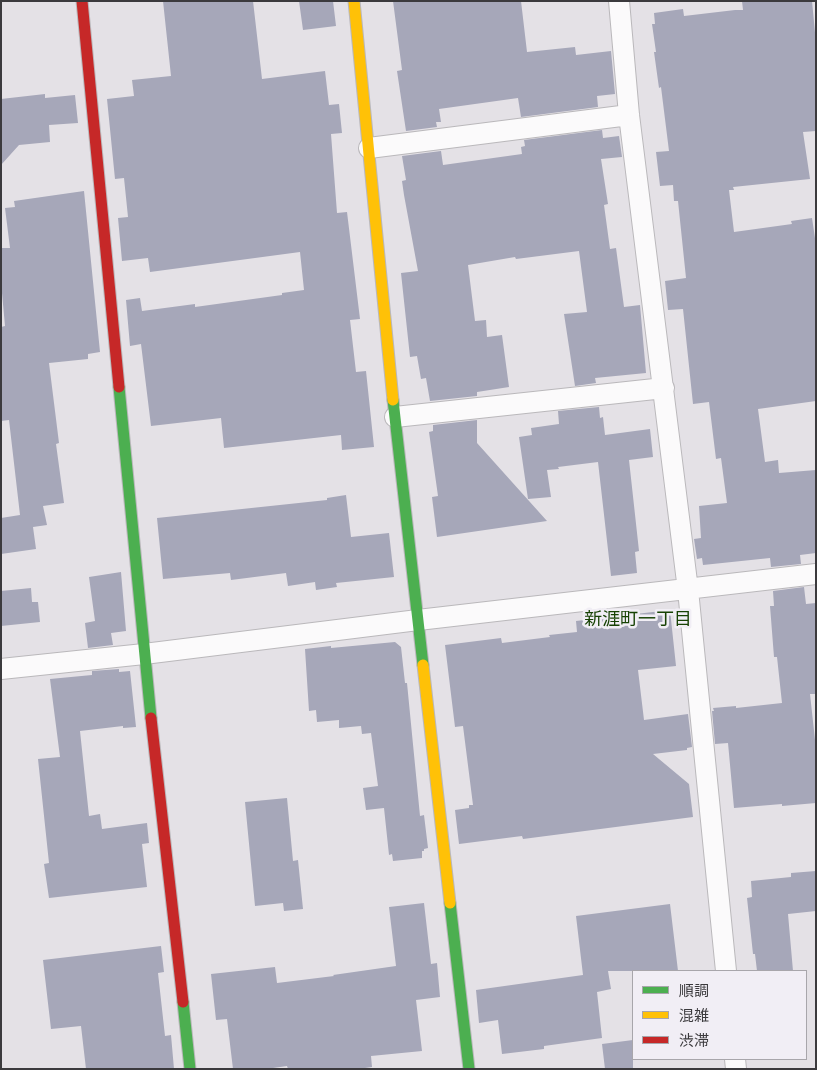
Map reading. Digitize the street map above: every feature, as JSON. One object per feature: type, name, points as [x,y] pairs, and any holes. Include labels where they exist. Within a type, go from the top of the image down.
[{"type":"street","points":[[82,1],[144,654],[190,1069]]},
{"type":"street","points":[[354,1],[395,416],[469,1069]]},
{"type":"street","points":[[619,1],[629,115],[688,590],[726,970]]},
{"type":"street","points":[[369,148],[629,115]]},
{"type":"street","points":[[395,416],[664,388]]},
{"type":"street","points":[[1,669],[144,654],[816,574]]},
{"type":"building","points":[[163,1],[253,1],[262,79],[325,71],[329,105],[339,104],[342,133],[331,134],[337,213],[347,212],[360,319],[350,320],[356,372],[366,371],[374,447],[342,450],[341,435],[224,448],[221,418],[151,426],[141,344],[130,346],[126,300],[140,298],[142,311],[195,304],[195,307],[282,295],[282,293],[304,290],[300,252],[150,272],[148,258],[122,261],[118,218],[128,217],[124,178],[115,179],[107,99],[134,96],[132,80],[171,76]]},
{"type":"building","points":[[299,1],[333,1],[336,26],[303,30]]},
{"type":"building","points":[[393,1],[521,1],[527,52],[575,47],[576,55],[611,51],[615,94],[597,96],[598,107],[521,117],[518,98],[439,109],[441,122],[436,122],[437,127],[406,131],[397,71],[402,70]]},
{"type":"building","points":[[742,1],[812,1],[816,43],[816,131],[803,132],[810,179],[733,187],[734,190],[729,190],[734,232],[792,224],[791,221],[812,218],[816,245],[816,401],[758,409],[765,462],[778,460],[779,473],[816,470],[816,553],[800,555],[801,564],[771,567],[770,558],[703,565],[702,558],[697,559],[694,539],[701,538],[699,506],[727,503],[721,458],[716,459],[709,402],[693,404],[683,309],[668,310],[665,281],[686,278],[678,201],[674,201],[673,185],[660,186],[656,152],[669,151],[661,87],[659,88],[654,52],[656,52],[652,24],[655,24],[654,13],[683,9],[684,16],[743,10]]},
{"type":"building","points":[[45,94],[45,98],[75,95],[78,123],[49,125],[50,142],[19,145],[1,165],[1,99]]},
{"type":"building","points":[[602,130],[603,138],[619,136],[622,157],[601,159],[608,204],[604,205],[610,249],[616,248],[624,307],[640,305],[646,373],[595,378],[596,383],[575,386],[564,314],[587,312],[579,251],[516,259],[515,257],[468,265],[475,321],[486,320],[487,337],[502,335],[509,387],[477,392],[477,396],[430,401],[426,378],[421,379],[417,356],[410,357],[401,273],[418,271],[402,181],[406,180],[402,156],[441,151],[443,165],[522,154],[521,147],[525,146],[524,140]]},
{"type":"building","points":[[84,191],[100,352],[88,354],[88,359],[49,363],[59,443],[56,444],[64,503],[43,506],[47,525],[33,527],[36,549],[1,554],[1,518],[20,515],[9,420],[1,421],[1,327],[5,326],[1,282],[1,248],[10,248],[5,208],[15,207],[14,201]]},
{"type":"building","points":[[599,407],[600,418],[603,417],[605,435],[650,429],[653,457],[629,460],[639,551],[635,552],[637,573],[611,576],[598,462],[547,470],[551,497],[528,499],[519,437],[532,435],[531,428],[559,424],[558,411]]},
{"type":"building","points":[[477,420],[477,443],[547,521],[437,537],[432,497],[438,496],[429,432],[433,431],[433,425]]},
{"type":"building","points":[[346,495],[351,537],[389,533],[394,577],[336,583],[337,587],[316,590],[315,582],[288,586],[286,573],[231,580],[230,573],[163,579],[157,518],[327,500],[327,498]]},
{"type":"building","points":[[121,572],[126,631],[111,633],[113,645],[88,648],[85,623],[95,621],[89,577]]},
{"type":"building","points":[[804,587],[806,604],[816,603],[816,694],[810,694],[816,749],[816,803],[734,808],[728,743],[715,744],[712,711],[714,711],[713,708],[736,706],[736,708],[782,703],[777,657],[774,657],[770,606],[774,606],[773,591]]},
{"type":"building","points":[[31,588],[32,602],[38,602],[40,622],[1,626],[1,591]]},
{"type":"building","points":[[670,610],[676,666],[638,670],[644,720],[688,714],[692,747],[687,748],[687,750],[653,754],[689,784],[693,817],[523,839],[522,836],[459,844],[455,810],[469,808],[469,805],[473,805],[463,726],[455,727],[445,645],[501,638],[502,643],[550,637],[549,635],[577,632],[576,621]]},
{"type":"building","points":[[395,642],[401,647],[405,683],[407,683],[420,816],[424,815],[428,848],[422,851],[422,858],[393,861],[392,854],[389,855],[384,808],[366,810],[363,788],[378,786],[371,733],[362,734],[361,726],[339,728],[339,720],[317,722],[316,710],[309,711],[305,649]]},
{"type":"building","points":[[119,669],[119,672],[130,671],[136,727],[123,728],[123,726],[80,731],[89,816],[100,814],[102,829],[147,823],[149,843],[142,844],[147,887],[49,898],[44,864],[49,863],[38,759],[60,757],[50,679],[92,675],[92,671]]},
{"type":"building","points":[[287,798],[293,861],[298,860],[303,909],[284,911],[283,903],[255,906],[245,802]]},
{"type":"building","points":[[816,871],[816,911],[788,914],[793,970],[757,970],[755,954],[753,954],[747,898],[752,897],[751,881],[791,877],[791,873]]},
{"type":"building","points":[[424,903],[431,964],[437,963],[440,997],[416,1000],[422,1051],[371,1056],[372,1067],[358,1069],[288,1069],[287,1066],[266,1069],[233,1069],[227,1019],[216,1020],[211,974],[275,967],[277,983],[396,966],[389,907]]},
{"type":"building","points":[[670,904],[678,970],[608,971],[611,989],[597,992],[602,1038],[544,1046],[544,1049],[502,1054],[498,1020],[479,1023],[476,990],[583,975],[576,916]]},
{"type":"building","points":[[161,946],[164,972],[158,973],[165,1036],[171,1035],[174,1069],[86,1069],[81,1026],[51,1029],[43,960]]},
{"type":"building","points":[[632,1040],[633,1069],[605,1069],[602,1044]]},
{"type":"traffic: fast","points":[[119,387],[151,718]]},
{"type":"traffic: fast","points":[[393,400],[423,665]]},
{"type":"traffic: fast","points":[[450,903],[469,1069]]},
{"type":"traffic: fast","points":[[183,1002],[190,1069]]},
{"type":"traffic: slow","points":[[354,1],[393,400]]},
{"type":"traffic: slow","points":[[423,665],[450,903]]},
{"type":"traffic: jam","points":[[82,1],[119,387]]},
{"type":"traffic: jam","points":[[151,718],[183,1002]]},
{"type":"district","name":"新涯町一丁目","points":[[638,620]]}]
